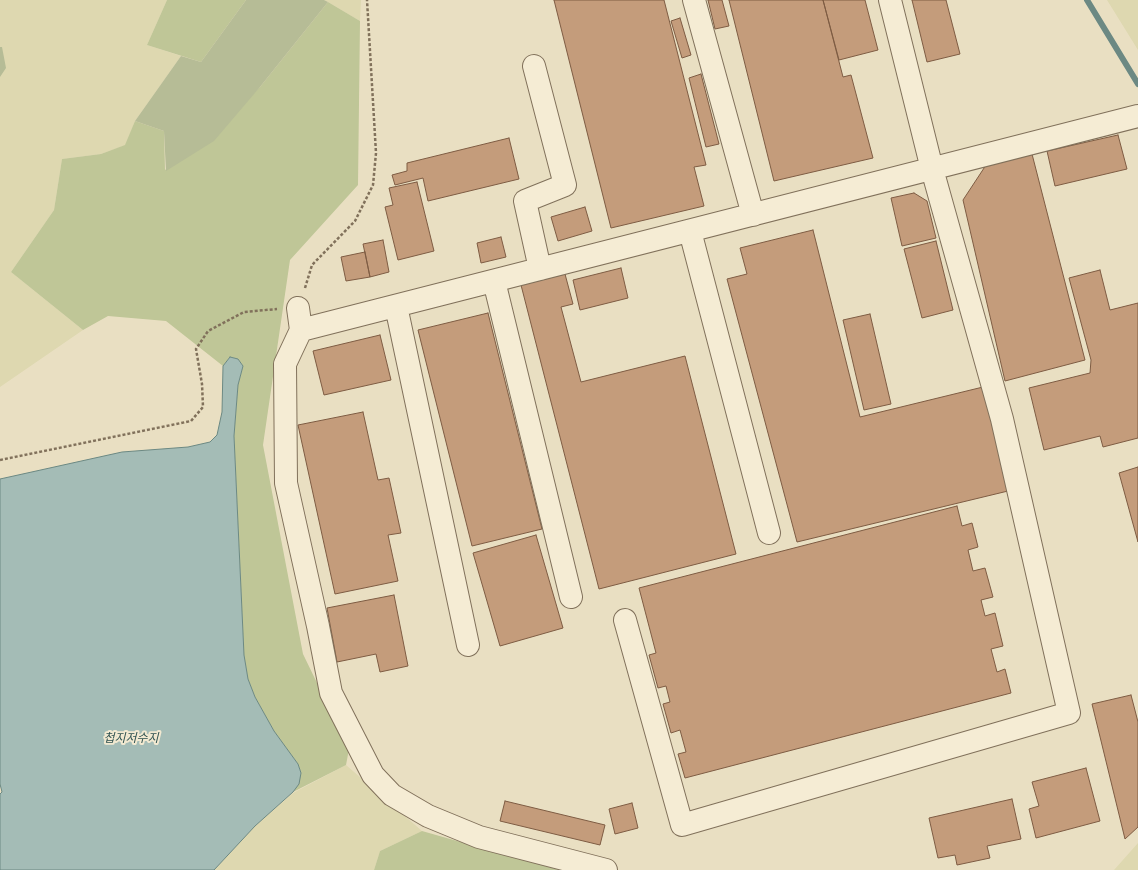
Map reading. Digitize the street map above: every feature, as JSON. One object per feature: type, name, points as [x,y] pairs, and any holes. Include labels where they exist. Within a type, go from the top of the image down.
[{"type":"street","points":[[694,0],[753,214]]},
{"type":"street","points":[[626,620],[682,825],[1069,713],[1002,419],[932,168],[890,0]]},
{"type":"street","points":[[534,66],[565,185],[525,201],[540,269]]},
{"type":"street","points":[[301,330],[932,168],[1137,121]]},
{"type":"street","points":[[690,231],[769,533]]},
{"type":"street","points":[[494,281],[571,597]]},
{"type":"street","points":[[396,306],[468,645]]},
{"type":"street","points":[[298,308],[301,330],[285,364],[286,483],[318,626],[331,693],[373,775],[392,794],[428,816],[479,837],[606,870]]},
{"type":"path","points":[[0,460],[191,421],[203,407],[202,384],[196,349],[208,331],[244,312],[298,308],[312,265],[355,221],[373,185],[376,153],[367,0]]},
{"type":"shaded area","points":[[0,0],[167,0],[147,45],[181,56],[135,121],[126,145],[101,154],[62,159],[54,210],[11,272],[83,330],[0,387]]},
{"type":"shaded area","points":[[324,0],[361,0],[360,21],[328,2]]},
{"type":"shaded area","points":[[1107,0],[1138,0],[1138,50]]},
{"type":"shaded area","points":[[346,765],[422,831],[380,851],[374,870],[214,870],[255,826],[293,793]]},
{"type":"shaded area","points":[[1138,843],[1138,870],[1114,870]]},
{"type":"green space","points":[[167,0],[246,0],[201,62],[147,45]]},
{"type":"green space","points":[[246,0],[324,0],[328,2],[260,87],[214,141],[166,171],[164,131],[135,121],[181,56],[201,62]]},
{"type":"green space","points":[[328,2],[360,21],[358,185],[290,260],[263,445],[303,654],[349,749],[346,765],[293,792],[301,774],[298,764],[274,731],[255,697],[248,679],[244,655],[234,436],[238,385],[243,366],[238,359],[230,357],[223,366],[166,321],[108,316],[83,330],[11,272],[54,210],[62,159],[101,154],[125,145],[135,121],[164,131],[165,170],[260,87]]},
{"type":"green space","points":[[0,47],[2,47],[6,68],[0,77]]},
{"type":"green space","points":[[422,831],[559,870],[374,870],[380,851]]},
{"type":"water","name":"첩지저수지","points":[[230,357],[238,359],[243,366],[238,385],[234,436],[244,655],[248,679],[255,697],[274,731],[298,764],[301,773],[299,784],[293,792],[255,826],[214,870],[0,870],[0,794],[2,792],[0,784],[0,479],[122,452],[188,447],[210,442],[217,435],[222,412],[223,366]]},
{"type":"building","points":[[554,0],[664,0],[706,165],[694,167],[704,206],[611,228]]},
{"type":"building","points":[[708,0],[722,0],[729,26],[715,29]]},
{"type":"building","points":[[729,0],[823,0],[843,77],[851,75],[873,158],[774,181]]},
{"type":"building","points":[[823,0],[865,0],[878,50],[839,60]]},
{"type":"building","points":[[912,0],[946,0],[960,54],[927,62]]},
{"type":"building","points":[[680,18],[691,55],[682,58],[671,21]]},
{"type":"building","points":[[701,74],[719,144],[706,147],[689,78]]},
{"type":"building","points":[[1118,135],[1127,169],[1055,186],[1047,151]]},
{"type":"building","points":[[509,138],[519,179],[428,201],[423,178],[395,185],[392,175],[407,171],[407,163]]},
{"type":"building","points":[[1032,154],[1085,360],[1005,381],[963,200],[988,162]]},
{"type":"building","points":[[417,182],[434,251],[398,260],[385,207],[393,205],[389,188]]},
{"type":"building","points":[[914,193],[927,201],[936,238],[902,246],[891,198]]},
{"type":"building","points":[[585,207],[592,231],[558,241],[551,217]]},
{"type":"building","points":[[813,230],[860,417],[983,387],[1008,491],[797,542],[727,279],[747,274],[740,248]]},
{"type":"building","points":[[501,237],[506,257],[481,263],[477,243]]},
{"type":"building","points":[[383,240],[389,272],[370,277],[363,244]]},
{"type":"building","points":[[936,241],[953,310],[922,318],[904,249]]},
{"type":"building","points":[[365,252],[370,277],[346,281],[341,257]]},
{"type":"building","points":[[621,268],[628,298],[580,310],[573,280]]},
{"type":"building","points":[[1100,270],[1110,310],[1138,303],[1138,438],[1103,447],[1100,436],[1044,450],[1029,388],[1090,373],[1091,360],[1069,278]]},
{"type":"building","points":[[565,274],[573,304],[561,307],[581,382],[685,356],[736,554],[599,589],[521,285]]},
{"type":"building","points":[[488,313],[542,529],[472,546],[418,330]]},
{"type":"building","points":[[870,314],[891,404],[864,410],[843,320]]},
{"type":"building","points":[[380,335],[391,380],[324,395],[313,351]]},
{"type":"building","points":[[363,412],[378,480],[389,478],[401,533],[388,535],[398,581],[335,594],[298,425]]},
{"type":"building","points":[[1138,467],[1138,542],[1119,473]]},
{"type":"building","points":[[957,506],[962,526],[972,523],[978,547],[968,550],[973,571],[985,568],[993,597],[981,600],[985,616],[995,613],[1003,646],[991,649],[997,672],[1005,669],[1011,693],[685,778],[678,754],[686,752],[680,730],[671,733],[663,704],[670,702],[666,686],[658,688],[649,655],[656,653],[639,588]]},
{"type":"building","points":[[536,535],[563,628],[500,646],[473,553]]},
{"type":"building","points":[[394,595],[408,666],[380,672],[376,654],[337,662],[327,608]]},
{"type":"building","points":[[1131,695],[1138,722],[1138,827],[1125,839],[1092,704]]},
{"type":"building","points":[[1086,768],[1100,821],[1036,838],[1029,809],[1039,806],[1032,782]]},
{"type":"building","points":[[1012,799],[1021,839],[987,846],[990,858],[957,865],[955,855],[938,858],[929,818]]},
{"type":"building","points":[[505,801],[605,825],[600,845],[500,821]]},
{"type":"building","points":[[632,803],[638,828],[615,834],[609,809]]},
{"type":"waterway","points":[[1087,0],[1138,84]]}]
